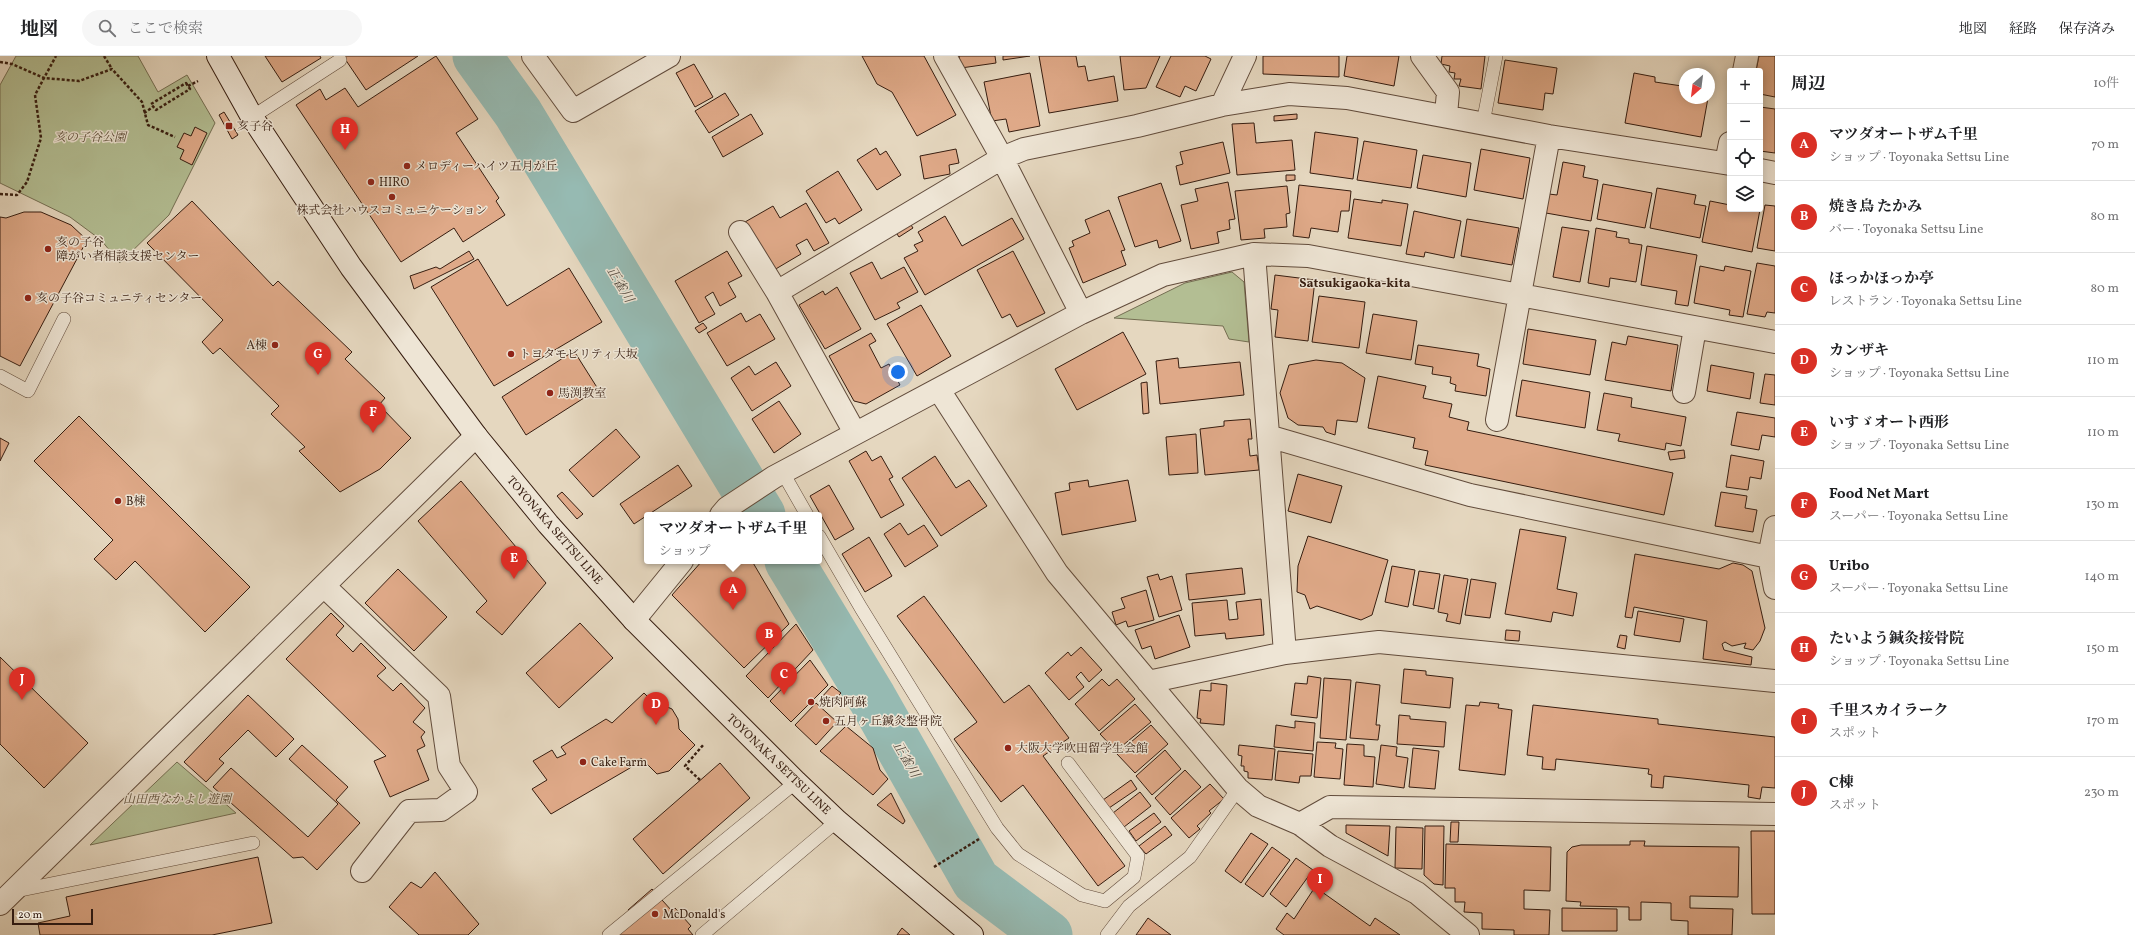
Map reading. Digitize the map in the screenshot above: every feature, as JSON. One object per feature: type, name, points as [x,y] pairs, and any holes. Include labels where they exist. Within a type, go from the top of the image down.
[{"type":"street","name":"TOYONAKA SETTSU LINE","points":[[218,56],[252,117],[351,267],[476,436],[548,524],[634,620],[796,782],[837,821],[972,935]]},
{"type":"street","points":[[533,56],[573,111],[669,56]]},
{"type":"street","points":[[945,56],[1002,158],[1081,313]]},
{"type":"street","points":[[1222,105],[1245,56]]},
{"type":"street","points":[[1422,56],[1448,92],[1446,115]]},
{"type":"street","points":[[1745,68],[1747,56]]},
{"type":"street","points":[[777,292],[1002,158],[1024,149],[1137,126],[1222,105],[1288,94],[1348,98],[1446,115],[1549,136],[1727,157]]},
{"type":"street","points":[[1497,420],[1549,136]]},
{"type":"street","points":[[1763,171],[1775,173]]},
{"type":"street","points":[[740,232],[777,292],[855,432]]},
{"type":"street","points":[[1254,254],[1284,653]]},
{"type":"street","points":[[724,512],[778,475],[855,432],[939,390],[1081,313],[1163,275],[1254,254],[1308,256],[1775,342]]},
{"type":"street","points":[[1684,392],[1695,328]]},
{"type":"street","points":[[939,390],[1057,573],[1238,789],[1258,806],[1300,824],[1330,846],[1417,893],[1468,935]]},
{"type":"street","points":[[6,898],[476,436]]},
{"type":"street","points":[[1268,436],[1470,495],[1769,557]]},
{"type":"street","points":[[1775,527],[1769,557],[1775,588]]},
{"type":"street","points":[[634,620],[680,564]]},
{"type":"street","points":[[324,586],[439,696],[450,766],[466,792],[441,810],[410,811],[362,871]]},
{"type":"street","points":[[1148,682],[1284,653],[1379,642],[1775,681]]},
{"type":"street","points":[[1300,824],[1330,807],[1775,814]]},
{"type":"lane","points":[[1483,123],[1496,56]]},
{"type":"lane","points":[[252,117],[340,60]]},
{"type":"lane","points":[[0,376],[28,391],[64,319]]},
{"type":"lane","points":[[778,475],[805,512]]},
{"type":"lane","points":[[822,541],[861,608],[997,828],[1018,854],[1082,894],[1105,901],[1134,877],[1138,856],[1068,763]]},
{"type":"lane","points":[[609,935],[796,782]]},
{"type":"lane","points":[[1107,935],[1129,906],[1190,857],[1238,789]]},
{"type":"lane","points":[[702,935],[837,821]]},
{"type":"lane","points":[[6,898],[253,843]]},
{"type":"path","points":[[0,194],[17,195],[27,182],[41,138],[35,95],[56,56]]},
{"type":"path","points":[[104,56],[112,69],[142,102],[148,125],[175,137]]},
{"type":"path","points":[[0,62],[12,64],[44,78],[79,81],[112,69]]},
{"type":"path","points":[[188,86],[198,81]]},
{"type":"path","points":[[153,107],[151,104],[186,83],[188,86]]},
{"type":"path","points":[[153,107],[156,110],[190,88],[188,86]]},
{"type":"path","points":[[144,113],[153,107]]},
{"type":"path","points":[[700,780],[685,766],[704,744]]},
{"type":"path","points":[[934,867],[981,838]]},
{"type":"green space","name":"亥の子谷公園","points":[[16,56],[138,56],[158,92],[187,75],[215,123],[169,215],[120,263],[101,240],[70,217],[0,183],[0,85]]},
{"type":"green space","points":[[1232,272],[1244,282],[1249,342],[1229,339],[1223,326],[1114,318],[1185,283]]},
{"type":"green space","name":"山田西なかよし遊園","points":[[177,762],[236,813],[90,845]]},
{"type":"building","points":[[265,56],[320,56],[321,58],[282,82]]},
{"type":"building","points":[[343,56],[418,56],[366,90]]},
{"type":"building","name":"メロディーハイツ五月が丘","points":[[436,56],[478,119],[456,133],[499,198],[496,201],[505,215],[463,242],[454,228],[401,262],[296,105],[320,89],[326,100],[345,88],[358,107]]},
{"type":"building","points":[[862,56],[924,56],[956,115],[917,136],[892,92],[877,84]]},
{"type":"building","points":[[959,56],[995,56],[996,63],[961,68]]},
{"type":"building","points":[[1003,56],[1030,56],[1003,60]]},
{"type":"building","points":[[1039,56],[1076,56],[1078,67],[1085,66],[1088,81],[1114,76],[1118,101],[1049,113]]},
{"type":"building","points":[[1120,56],[1160,56],[1146,88],[1124,90]]},
{"type":"building","points":[[1171,56],[1205,56],[1211,59],[1196,91],[1185,86],[1180,97],[1156,87]]},
{"type":"building","points":[[1263,56],[1339,56],[1339,77],[1263,74]]},
{"type":"building","points":[[1347,56],[1399,56],[1394,86],[1344,76]]},
{"type":"building","points":[[1442,56],[1485,56],[1481,89],[1459,86],[1461,79],[1454,79],[1455,73],[1449,72],[1450,66],[1441,64]]},
{"type":"building","points":[[1759,56],[1775,56],[1775,97],[1763,95],[1763,68],[1757,68]]},
{"type":"building","points":[[1505,60],[1557,68],[1553,94],[1545,93],[1543,110],[1498,103]]},
{"type":"building","points":[[694,64],[713,97],[695,107],[676,73]]},
{"type":"building","points":[[1030,73],[1040,126],[1009,132],[1006,119],[992,121],[984,82]]},
{"type":"building","points":[[1634,73],[1655,77],[1655,82],[1679,86],[1679,104],[1707,104],[1701,137],[1625,123]]},
{"type":"building","points":[[725,93],[739,115],[709,133],[695,111]]},
{"type":"building","points":[[1763,107],[1775,109],[1775,153],[1763,151]]},
{"type":"building","points":[[224,112],[238,135],[232,139],[219,115]]},
{"type":"building","points":[[751,114],[763,134],[723,157],[712,137]]},
{"type":"building","points":[[1297,114],[1297,119],[1274,121],[1274,116]]},
{"type":"building","points":[[1254,123],[1256,143],[1292,140],[1295,170],[1237,175],[1232,124]]},
{"type":"building","points":[[195,127],[207,133],[192,165],[180,159],[184,150],[177,147],[184,133],[191,136]]},
{"type":"building","points":[[1315,132],[1358,138],[1353,179],[1310,173]]},
{"type":"building","points":[[1364,141],[1417,150],[1411,188],[1357,180]]},
{"type":"building","points":[[1223,142],[1230,173],[1180,185],[1176,166],[1183,164],[1180,152]]},
{"type":"building","points":[[876,148],[880,155],[886,151],[901,175],[877,190],[857,160]]},
{"type":"building","points":[[956,149],[959,163],[949,165],[950,174],[924,179],[920,156]]},
{"type":"building","points":[[1481,149],[1530,158],[1523,199],[1474,190]]},
{"type":"building","points":[[1423,155],[1471,163],[1466,197],[1417,188]]},
{"type":"building","points":[[1563,162],[1585,166],[1583,177],[1598,180],[1591,221],[1546,213],[1549,194],[1557,195]]},
{"type":"building","points":[[838,171],[862,210],[839,224],[835,218],[826,223],[806,191]]},
{"type":"building","points":[[1286,175],[1295,175],[1295,180],[1286,181]]},
{"type":"building","points":[[1228,182],[1235,219],[1229,220],[1230,229],[1217,232],[1219,243],[1191,249],[1181,205],[1198,201],[1195,189]]},
{"type":"building","points":[[1161,183],[1181,241],[1159,248],[1157,240],[1135,247],[1118,197]]},
{"type":"building","points":[[1603,184],[1652,193],[1645,228],[1597,219]]},
{"type":"building","points":[[1299,185],[1351,191],[1349,211],[1341,211],[1338,232],[1311,228],[1309,238],[1293,236]]},
{"type":"building","points":[[1287,186],[1290,213],[1286,214],[1287,227],[1264,229],[1265,238],[1241,240],[1235,191]]},
{"type":"building","points":[[1657,188],[1696,195],[1694,204],[1706,206],[1700,238],[1650,228]]},
{"type":"building","points":[[1354,199],[1382,203],[1382,200],[1408,204],[1401,246],[1348,238]]},
{"type":"building","name":"A棟","points":[[192,201],[273,286],[278,281],[352,352],[345,359],[385,398],[379,405],[411,438],[380,469],[340,492],[299,451],[305,447],[271,414],[279,406],[220,348],[213,354],[202,342],[223,320],[147,243]]},
{"type":"building","points":[[1710,201],[1727,204],[1727,212],[1760,212],[1752,252],[1702,242]]},
{"type":"building","points":[[806,203],[829,243],[814,251],[807,239],[796,245],[801,254],[774,270],[745,222],[773,206],[780,218]]},
{"type":"building","points":[[1765,205],[1775,206],[1775,251],[1757,248]]},
{"type":"building","points":[[1109,210],[1125,250],[1121,251],[1126,265],[1083,283],[1069,248],[1074,246],[1072,241],[1090,233],[1085,220]]},
{"type":"building","points":[[1414,211],[1461,221],[1454,258],[1425,252],[1424,257],[1406,254]]},
{"type":"building","name":"亥の子谷コミュニティセンター","points":[[24,212],[41,212],[71,225],[87,240],[20,366],[0,356],[0,217],[6,218]]},
{"type":"building","points":[[945,216],[962,246],[1012,218],[1024,239],[925,295],[904,258],[918,251],[914,245],[923,241],[918,232]]},
{"type":"building","points":[[1467,219],[1519,228],[1512,265],[1461,256]]},
{"type":"building","points":[[909,222],[913,228],[899,237],[895,231]]},
{"type":"building","points":[[1562,227],[1589,231],[1580,282],[1553,277]]},
{"type":"building","points":[[1596,228],[1617,232],[1616,237],[1629,239],[1629,243],[1642,245],[1636,282],[1610,278],[1609,287],[1588,283]]},
{"type":"building","points":[[1647,246],[1697,255],[1688,306],[1675,304],[1677,291],[1641,285]]},
{"type":"building","points":[[469,251],[474,259],[414,289],[410,276],[436,267],[440,269]]},
{"type":"building","points":[[727,251],[742,276],[728,283],[736,297],[720,306],[713,292],[705,297],[715,314],[699,323],[675,281]]},
{"type":"building","points":[[1013,251],[1045,313],[1017,327],[1010,314],[1002,318],[977,270]]},
{"type":"building","name":"トヨタモビリティ大坂","points":[[478,259],[507,306],[569,268],[602,322],[494,386],[431,287]]},
{"type":"building","points":[[872,262],[881,279],[904,267],[918,292],[897,303],[900,308],[875,320],[850,273]]},
{"type":"building","points":[[1757,263],[1775,266],[1775,313],[1767,312],[1765,317],[1747,314]]},
{"type":"building","points":[[1700,266],[1724,271],[1725,266],[1751,271],[1743,317],[1729,315],[1730,310],[1694,303]]},
{"type":"building","points":[[1275,275],[1315,280],[1308,341],[1275,337],[1278,310],[1271,309]]},
{"type":"building","points":[[837,287],[861,329],[825,349],[799,305],[823,291],[825,295]]},
{"type":"building","points":[[1319,296],[1365,302],[1359,348],[1312,342]]},
{"type":"building","points":[[921,305],[951,356],[917,376],[887,324]]},
{"type":"building","points":[[741,313],[746,322],[760,314],[775,339],[727,366],[707,333]]},
{"type":"building","points":[[1373,314],[1417,321],[1411,360],[1366,353]]},
{"type":"building","points":[[703,323],[707,328],[699,333],[695,328]]},
{"type":"building","points":[[1528,329],[1596,340],[1590,375],[1523,364]]},
{"type":"building","points":[[1123,332],[1146,374],[1077,410],[1055,369]]},
{"type":"building","points":[[871,333],[876,341],[869,345],[881,368],[889,364],[900,385],[866,404],[854,401],[829,356]]},
{"type":"building","points":[[1628,336],[1678,345],[1671,391],[1605,380],[1612,342],[1626,345]]},
{"type":"building","points":[[1418,345],[1479,354],[1477,366],[1490,369],[1486,396],[1455,391],[1456,385],[1450,383],[1451,377],[1432,374],[1433,367],[1415,364]]},
{"type":"building","name":"馬渕教室","points":[[574,351],[598,389],[526,435],[502,397]]},
{"type":"building","points":[[1178,358],[1179,368],[1240,362],[1244,395],[1160,404],[1156,361]]},
{"type":"building","points":[[1316,360],[1342,363],[1365,378],[1357,422],[1337,420],[1335,435],[1326,432],[1323,427],[1298,425],[1288,418],[1280,393],[1289,365]]},
{"type":"building","points":[[776,362],[791,386],[752,411],[731,378],[749,366],[755,375]]},
{"type":"building","points":[[1711,365],[1754,373],[1750,399],[1707,391]]},
{"type":"building","points":[[1765,374],[1775,375],[1775,405],[1760,403]]},
{"type":"building","points":[[1378,376],[1426,386],[1423,398],[1452,404],[1449,417],[1469,422],[1467,430],[1673,473],[1664,515],[1425,465],[1428,451],[1413,448],[1415,438],[1368,428]]},
{"type":"building","points":[[1522,380],[1590,392],[1585,428],[1516,416]]},
{"type":"building","points":[[1147,382],[1149,413],[1143,414],[1141,383]]},
{"type":"building","points":[[1604,393],[1632,398],[1631,407],[1686,417],[1681,446],[1666,443],[1665,450],[1618,441],[1620,434],[1597,430]]},
{"type":"building","points":[[779,401],[801,434],[774,453],[752,419]]},
{"type":"building","points":[[1737,412],[1775,418],[1775,437],[1762,435],[1759,450],[1731,445]]},
{"type":"building","name":"B棟","points":[[79,416],[250,587],[205,632],[135,561],[116,580],[94,559],[113,540],[34,461]]},
{"type":"building","points":[[1250,419],[1252,439],[1248,439],[1250,456],[1257,455],[1259,470],[1205,475],[1200,429],[1224,426],[1224,421]]},
{"type":"building","name":"馬渕教室","points":[[616,429],[640,457],[593,497],[569,470]]},
{"type":"building","points":[[1196,434],[1198,473],[1169,475],[1166,437]]},
{"type":"building","points":[[0,438],[9,443],[0,461]]},
{"type":"building","points":[[1684,450],[1685,458],[1670,460],[1668,452]]},
{"type":"building","points":[[866,451],[872,461],[881,456],[893,477],[889,479],[904,505],[881,518],[849,461]]},
{"type":"building","points":[[1731,455],[1764,461],[1761,479],[1750,477],[1748,490],[1726,487]]},
{"type":"building","points":[[935,456],[956,488],[969,480],[987,506],[941,536],[902,478]]},
{"type":"building","points":[[678,465],[692,486],[652,512],[644,512],[644,517],[634,524],[620,504]]},
{"type":"building","points":[[1298,474],[1342,486],[1331,523],[1288,511]]},
{"type":"building","points":[[1088,480],[1089,487],[1128,480],[1136,521],[1062,535],[1055,493],[1070,490],[1069,483]]},
{"type":"building","points":[[461,481],[546,583],[502,635],[476,612],[487,601],[418,521]]},
{"type":"building","points":[[829,485],[854,529],[835,540],[822,517],[822,512],[819,512],[810,496]]},
{"type":"building","points":[[562,492],[583,514],[577,519],[557,496]]},
{"type":"building","points":[[1721,492],[1747,496],[1745,508],[1757,510],[1753,532],[1715,526]]},
{"type":"building","points":[[900,523],[908,535],[924,525],[938,546],[905,567],[884,534]]},
{"type":"building","points":[[1520,529],[1566,537],[1557,589],[1577,593],[1573,616],[1553,612],[1551,622],[1505,614]]},
{"type":"building","points":[[1308,536],[1388,560],[1372,615],[1361,620],[1317,606],[1310,609],[1305,595],[1297,592],[1298,566]]},
{"type":"building","points":[[869,537],[892,576],[865,592],[842,554]]},
{"type":"building","points":[[1635,554],[1719,569],[1733,563],[1743,565],[1752,571],[1765,628],[1760,641],[1753,650],[1744,648],[1746,643],[1732,646],[1725,642],[1722,644],[1724,650],[1752,657],[1751,665],[1703,659],[1707,621],[1634,607],[1632,618],[1625,617]]},
{"type":"building","points":[[699,564],[754,564],[789,624],[744,668],[672,595]]},
{"type":"building","points":[[1392,566],[1415,570],[1408,607],[1385,602]]},
{"type":"building","points":[[1242,568],[1245,594],[1189,600],[1186,574]]},
{"type":"building","points":[[398,569],[447,617],[414,651],[365,603]]},
{"type":"building","points":[[1419,571],[1440,574],[1434,609],[1413,605]]},
{"type":"building","points":[[1158,574],[1160,580],[1172,576],[1182,610],[1159,617],[1147,577]]},
{"type":"building","points":[[1444,575],[1468,579],[1460,624],[1446,621],[1448,614],[1438,612]]},
{"type":"building","points":[[1471,579],[1496,583],[1490,618],[1465,615]]},
{"type":"building","points":[[1146,590],[1154,620],[1128,627],[1126,621],[1116,625],[1112,612],[1125,608],[1121,598]]},
{"type":"building","name":"大阪大学吹田留学生会館","points":[[924,596],[1004,703],[1029,685],[1069,738],[1043,756],[1125,866],[1098,886],[1023,785],[1001,802],[954,739],[977,722],[897,616]]},
{"type":"building","points":[[1261,599],[1264,635],[1226,639],[1225,633],[1195,636],[1192,603],[1227,600],[1229,620],[1238,619],[1236,602]]},
{"type":"building","points":[[1638,611],[1684,619],[1680,642],[1634,635]]},
{"type":"building","points":[[331,613],[344,626],[336,635],[353,652],[361,643],[386,668],[377,676],[393,691],[401,683],[425,708],[413,722],[425,732],[421,737],[425,746],[417,750],[429,780],[390,797],[374,761],[386,756],[286,659]]},
{"type":"building","points":[[1179,615],[1190,647],[1155,659],[1151,646],[1142,649],[1135,630]]},
{"type":"building","points":[[580,623],[613,658],[559,708],[526,673]]},
{"type":"building","points":[[796,624],[813,650],[768,698],[746,676]]},
{"type":"building","points":[[1506,630],[1520,631],[1519,641],[1505,640]]},
{"type":"building","points":[[1620,635],[1627,636],[1625,649],[1617,647]]},
{"type":"building","points":[[1081,647],[1102,670],[1089,682],[1081,672],[1076,677],[1084,687],[1069,700],[1045,673],[1068,652],[1071,656]]},
{"type":"building","points":[[0,657],[88,743],[44,788],[0,744]]},
{"type":"building","points":[[810,660],[828,685],[791,722],[770,701]]},
{"type":"building","points":[[1404,669],[1426,671],[1426,675],[1453,678],[1450,708],[1401,703]]},
{"type":"building","points":[[1308,676],[1321,678],[1317,718],[1291,715],[1295,683],[1307,684]]},
{"type":"building","points":[[1324,678],[1351,680],[1346,740],[1320,738]]},
{"type":"building","points":[[1102,679],[1109,686],[1117,679],[1135,699],[1099,731],[1075,704]]},
{"type":"building","points":[[1356,682],[1380,685],[1376,725],[1380,725],[1378,740],[1350,738]]},
{"type":"building","points":[[1211,683],[1227,685],[1224,725],[1200,723],[1201,719],[1197,718],[1200,690],[1211,691]]},
{"type":"building","points":[[832,686],[841,693],[829,706],[820,699]]},
{"type":"building","points":[[644,693],[651,700],[672,709],[678,719],[679,729],[695,745],[669,771],[657,774],[641,758],[630,768],[551,814],[532,789],[547,780],[533,761],[552,750],[557,758],[566,754],[561,747],[606,719],[612,723]]},
{"type":"building","points":[[248,695],[294,739],[276,757],[248,730],[219,759],[224,763],[206,782],[184,762]]},
{"type":"building","points":[[1480,702],[1499,704],[1498,708],[1512,710],[1505,775],[1459,770],[1466,705],[1479,706]]},
{"type":"building","points":[[816,703],[837,722],[816,745],[795,725]]},
{"type":"building","points":[[1135,704],[1151,722],[1116,751],[1100,734]]},
{"type":"building","points":[[1533,705],[1658,719],[1658,724],[1775,737],[1775,788],[1762,787],[1760,799],[1748,797],[1749,785],[1664,776],[1663,788],[1651,787],[1652,775],[1648,774],[1649,769],[1556,759],[1555,770],[1542,769],[1543,757],[1527,755]]},
{"type":"building","points":[[1399,715],[1410,716],[1410,719],[1446,722],[1444,747],[1397,744]]},
{"type":"building","points":[[1295,721],[1315,723],[1313,751],[1274,747],[1276,725],[1295,728]]},
{"type":"building","points":[[1151,725],[1168,744],[1135,773],[1117,754]]},
{"type":"building","points":[[846,726],[873,748],[880,770],[888,779],[873,795],[820,751]]},
{"type":"building","points":[[1317,742],[1336,743],[1335,748],[1343,749],[1340,779],[1314,777]]},
{"type":"building","points":[[1347,744],[1364,745],[1364,756],[1375,757],[1373,787],[1344,785]]},
{"type":"building","points":[[302,745],[348,787],[336,800],[360,823],[317,870],[303,857],[293,858],[213,787],[231,768],[308,837],[338,804],[289,759]]},
{"type":"building","points":[[1239,745],[1275,749],[1272,780],[1248,778],[1248,772],[1244,771],[1244,766],[1241,766],[1242,756],[1238,755]]},
{"type":"building","points":[[1381,745],[1397,747],[1396,756],[1408,758],[1404,788],[1376,784]]},
{"type":"building","points":[[1413,748],[1439,751],[1435,789],[1409,787]]},
{"type":"building","points":[[1165,750],[1181,769],[1152,795],[1136,776]]},
{"type":"building","points":[[1278,751],[1313,754],[1311,776],[1300,776],[1299,783],[1275,780]]},
{"type":"building","points":[[720,763],[750,798],[663,874],[633,839]]},
{"type":"building","points":[[1185,770],[1201,787],[1170,815],[1155,798]]},
{"type":"building","points":[[1131,780],[1137,789],[1109,808],[1103,800]]},
{"type":"building","points":[[1210,784],[1224,799],[1209,811],[1211,813],[1197,826],[1200,829],[1189,838],[1171,818]]},
{"type":"building","points":[[1140,792],[1151,806],[1124,827],[1113,813]]},
{"type":"building","points":[[891,793],[905,821],[903,824],[877,805]]},
{"type":"building","points":[[1154,813],[1161,822],[1136,841],[1129,831]]},
{"type":"building","points":[[1451,822],[1459,822],[1458,842],[1450,842]]},
{"type":"building","points":[[1346,825],[1390,826],[1388,856],[1346,833]]},
{"type":"building","points":[[1165,826],[1172,835],[1146,854],[1139,846]]},
{"type":"building","points":[[1425,826],[1444,826],[1443,885],[1434,884],[1424,875]]},
{"type":"building","points":[[1396,827],[1423,828],[1422,869],[1395,868]]},
{"type":"building","points":[[1751,831],[1775,831],[1775,914],[1752,914]]},
{"type":"building","points":[[1251,833],[1268,844],[1241,883],[1225,871]]},
{"type":"building","points":[[1630,841],[1645,841],[1644,846],[1739,847],[1738,897],[1690,896],[1690,908],[1733,909],[1732,935],[1688,935],[1688,921],[1671,920],[1671,903],[1641,902],[1641,920],[1629,920],[1629,907],[1580,906],[1581,902],[1566,901],[1567,852],[1572,847],[1581,845],[1630,845]]},
{"type":"building","points":[[1446,844],[1551,847],[1550,891],[1524,890],[1524,909],[1550,910],[1549,935],[1514,935],[1514,930],[1482,929],[1482,913],[1464,912],[1465,902],[1455,902],[1455,888],[1445,888]]},
{"type":"building","points":[[1272,847],[1290,860],[1263,897],[1245,884]]},
{"type":"building","points":[[258,857],[272,923],[212,935],[40,935],[38,923],[70,916],[66,897]]},
{"type":"building","points":[[1296,858],[1313,870],[1286,907],[1270,894]]},
{"type":"building","points":[[435,872],[479,924],[468,935],[419,935],[389,907],[411,882],[421,888]]},
{"type":"building","points":[[1315,887],[1370,926],[1375,918],[1400,935],[1284,935],[1276,929],[1287,913],[1294,919]]},
{"type":"building","name":"McDonald's","points":[[652,889],[672,911],[675,908],[691,926],[688,929],[693,935],[618,935],[636,920],[628,910]]},
{"type":"building","points":[[1562,908],[1617,909],[1617,931],[1562,931]]},
{"type":"building","points":[[1148,918],[1171,935],[1136,935]]},
{"type":"building","points":[[902,928],[910,935],[897,935]]},
{"type":"waterway","name":"正雀川","points":[[477,56],[518,113],[759,512]]},
{"type":"waterway","name":"正雀川","points":[[791,564],[872,698],[976,881],[1048,935]]},
{"type":"place","name":"亥子谷","points":[[229,126]]},
{"type":"place","name":"たいよう鍼灸接骨院","points":[[345,150]]},
{"type":"place","name":"メロディーハイツ五月が丘","points":[[407,166]]},
{"type":"place","name":"HIRO","points":[[371,182]]},
{"type":"place","name":"株式会社ハウスコミュニケーション","points":[[392,197]]},
{"type":"place","name":"亥の子谷 障がい者相談支援センター","points":[[48,249]]},
{"type":"place","name":"亥の子谷コミュニティセンター","points":[[28,298]]},
{"type":"place","name":"A棟","points":[[275,345]]},
{"type":"place","name":"トヨタモビリティ大坂","points":[[511,354]]},
{"type":"place","name":"Uribo","points":[[318,375]]},
{"type":"place","name":"馬渕教室","points":[[550,393]]},
{"type":"place","name":"Food Net Mart","points":[[373,433]]},
{"type":"place","name":"B棟","points":[[118,501]]},
{"type":"place","name":"いすゞオート西形","points":[[514,579]]},
{"type":"place","name":"マツダオートザム千里","points":[[733,610]]},
{"type":"place","name":"焼き鳥 たかみ","points":[[769,655]]},
{"type":"place","name":"ほっかほっか亭","points":[[784,695]]},
{"type":"place","name":"C棟","points":[[22,700]]},
{"type":"place","name":"焼肉阿蘇","points":[[811,702]]},
{"type":"place","name":"五月ヶ丘鍼灸整骨院","points":[[826,721]]},
{"type":"place","name":"カンザキ","points":[[656,725]]},
{"type":"place","name":"大阪大学吹田留学生会館","points":[[1008,748]]},
{"type":"place","name":"Cake Farm","points":[[583,762]]},
{"type":"place","name":"千里スカイラーク","points":[[1320,900]]},
{"type":"place","name":"McDonald's","points":[[655,914]]},
{"type":"district","name":"Satsukigaoka-kita","points":[[1355,282]]}]
